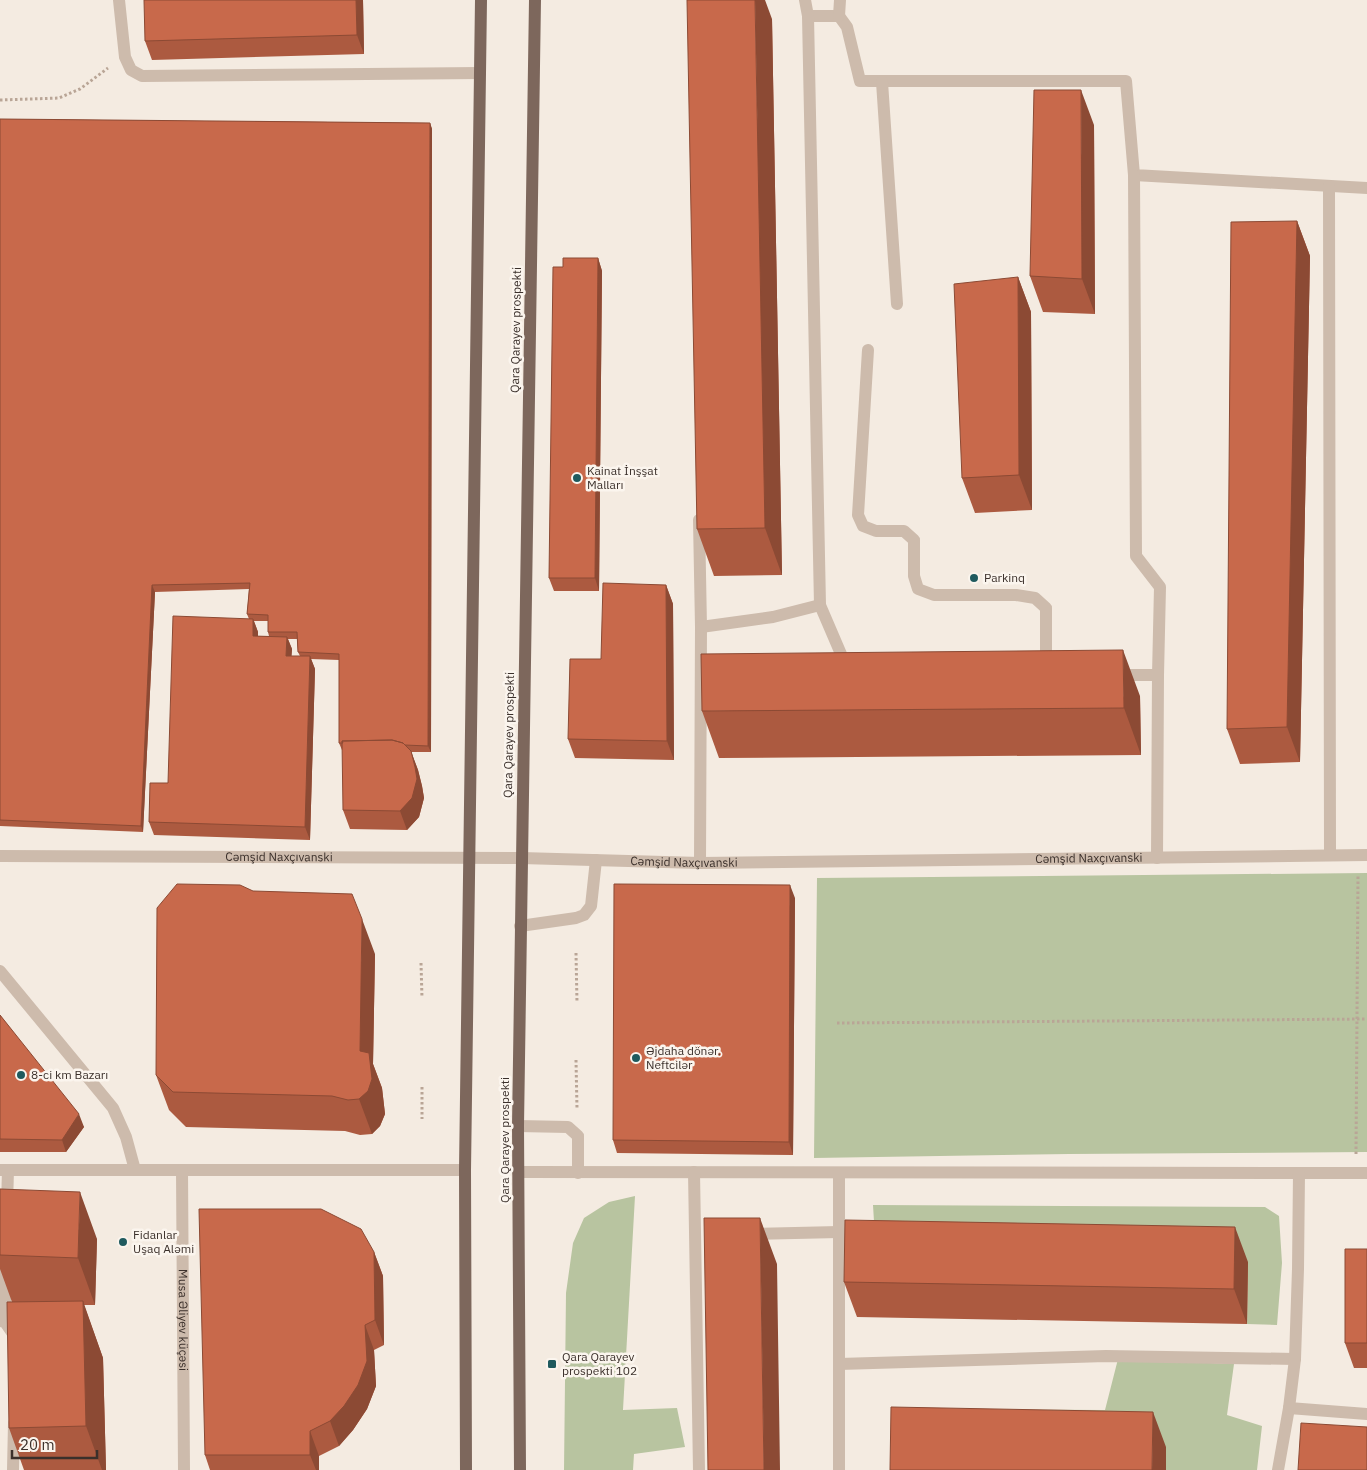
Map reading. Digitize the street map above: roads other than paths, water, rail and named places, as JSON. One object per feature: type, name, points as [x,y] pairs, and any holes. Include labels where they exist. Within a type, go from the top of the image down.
[{"type":"main road","points":[[466,1470],[465,1170],[481,0]]},
{"type":"main road","name":"Qara Qarayev prospekti","points":[[520,1470],[518,1126],[534,0]]},
{"type":"street","points":[[119,0],[125,57],[131,70],[142,76],[480,73]]},
{"type":"street","points":[[806,0],[808,16],[820,605],[852,670],[833,676]]},
{"type":"street","points":[[840,0],[839,16],[847,27],[860,81],[1126,81],[1134,175],[1136,556],[1160,587],[1157,858]]},
{"type":"street","points":[[808,16],[839,16]]},
{"type":"street","points":[[882,82],[897,304]]},
{"type":"street","points":[[1134,175],[1367,188]]},
{"type":"street","points":[[1329,186],[1330,855]]},
{"type":"street","points":[[868,350],[858,515],[863,526],[876,531],[904,531],[914,540],[914,576],[918,589],[934,595],[1016,595],[1035,598],[1046,608],[1046,674]]},
{"type":"street","points":[[699,510],[701,627],[700,863]]},
{"type":"street","points":[[701,627],[773,617],[820,605]]},
{"type":"street","points":[[1102,674],[1158,675]]},
{"type":"street","name":"Cəmşid Naxçıvanski","points":[[0,856],[521,858],[700,863],[1362,855]]},
{"type":"street","points":[[520,926],[576,918],[584,915],[591,906],[596,860]]},
{"type":"street","points":[[0,970],[113,1108],[126,1137],[135,1170]]},
{"type":"street","points":[[518,1126],[568,1127],[578,1136],[578,1173]]},
{"type":"street","points":[[7,1217],[4,1170],[465,1170]]},
{"type":"street","name":"Musa Əliyev küçəsi","points":[[182,1170],[184,1470]]},
{"type":"street","points":[[518,1172],[1361,1173]]},
{"type":"street","points":[[694,1172],[700,1236],[698,1470]]},
{"type":"street","points":[[839,1173],[839,1470]]},
{"type":"street","points":[[1278,1470],[1290,1408],[1295,1359],[1299,1173]]},
{"type":"street","points":[[734,1235],[840,1232]]},
{"type":"street","points":[[6,1255],[2,1321],[16,1338],[16,1347]]},
{"type":"street","points":[[839,1364],[1106,1356],[1295,1359]]},
{"type":"street","points":[[1290,1408],[1367,1414]]},
{"type":"street","points":[[12,1470],[14,1413]]},
{"type":"place","name":"Kainat İnşşat Malları","points":[[577,478]]},
{"type":"place","name":"Parkinq","points":[[974,578]]},
{"type":"place","name":"Əjdaha dönər. Neftcilər","points":[[636,1058]]},
{"type":"place","name":"8-ci km Bazarı","points":[[21,1075]]},
{"type":"place","name":"Fidanlar Uşaq Aləmi","points":[[123,1242]]},
{"type":"place","name":"Qara Qarayev prospekti 102","points":[[552,1364]]}]
